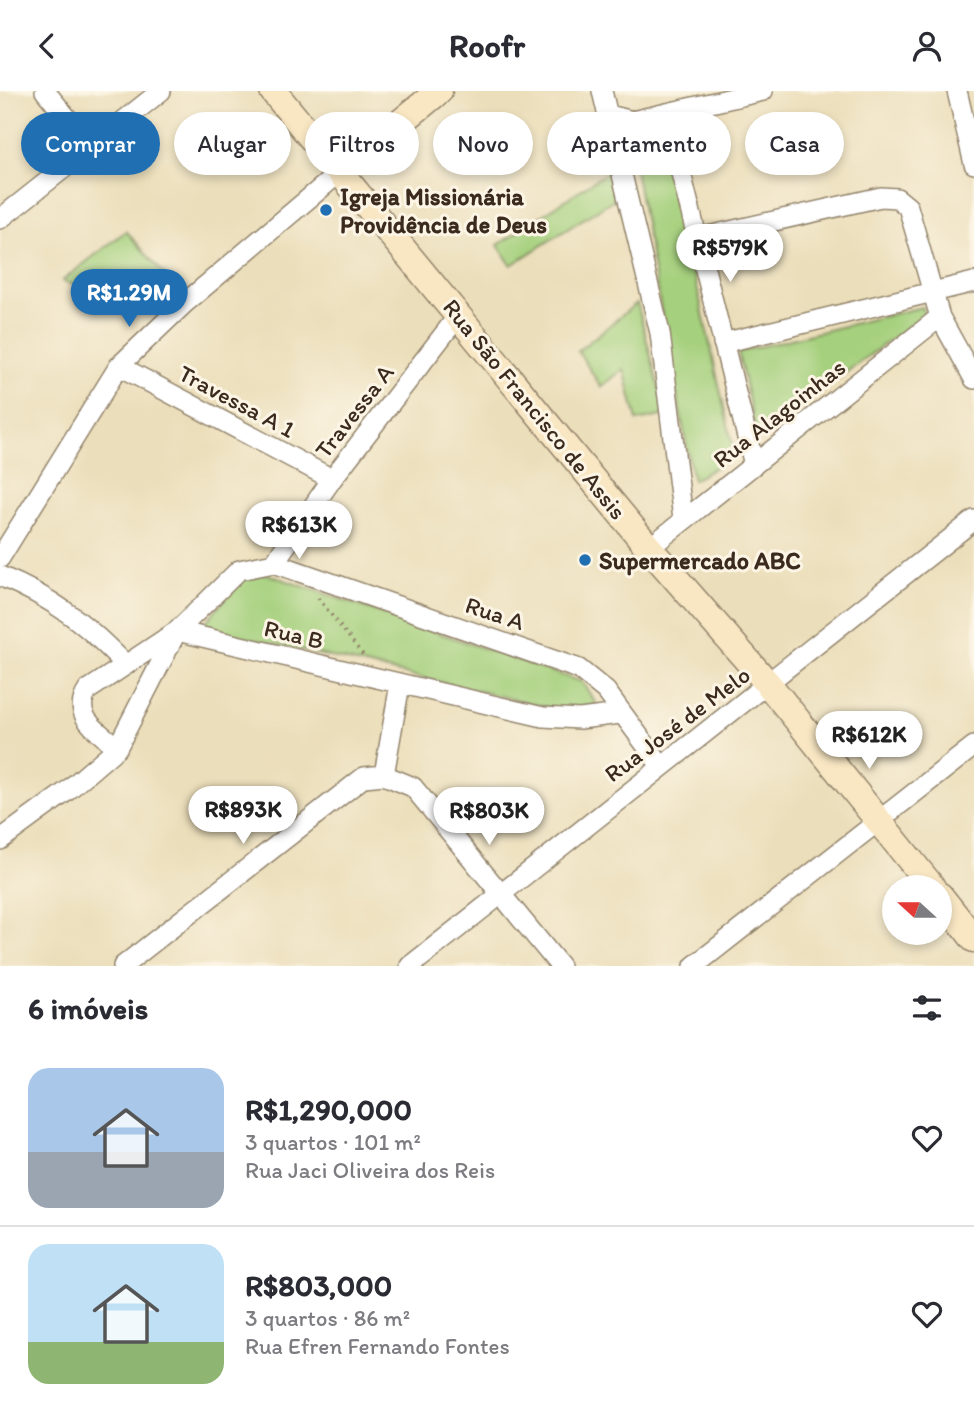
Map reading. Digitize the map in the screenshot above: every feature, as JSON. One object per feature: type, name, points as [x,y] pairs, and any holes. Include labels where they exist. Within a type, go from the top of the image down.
[{"type":"street","points":[[45,91],[62,112]]},
{"type":"street","points":[[135,112],[162,91]]},
{"type":"street","name":"Rua São Francisco de Assis","points":[[273,91],[305,130]]},
{"type":"street","points":[[413,112],[439,91]]},
{"type":"street","points":[[602,91],[608,112]]},
{"type":"street","points":[[670,112],[763,91]]},
{"type":"street","points":[[957,91],[974,164]]},
{"type":"street","points":[[0,219],[56,175]]},
{"type":"street","points":[[0,558],[119,366],[194,295],[336,175]]},
{"type":"street","name":"Rua São Francisco de Assis","points":[[342,175],[649,548],[769,685],[922,875]]},
{"type":"street","points":[[623,175],[660,333],[683,519]]},
{"type":"street","points":[[682,175],[754,465]]},
{"type":"street","points":[[699,238],[881,197],[897,198],[908,207],[940,317],[949,338],[974,379]]},
{"type":"street","points":[[723,343],[974,282]]},
{"type":"street","name":"Travessa A","points":[[274,563],[332,479],[458,316]]},
{"type":"street","name":"Rua Alagoinhas","points":[[649,548],[940,317]]},
{"type":"street","name":"Travessa A 1","points":[[119,366],[332,479]]},
{"type":"street","name":"Rua José de Melo","points":[[410,966],[661,765],[769,685],[974,520]]},
{"type":"street","points":[[117,748],[85,718],[80,707],[88,690],[124,663],[177,631],[239,570],[274,563]]},
{"type":"street","name":"Rua A","points":[[274,563],[566,662],[593,678],[661,765]]},
{"type":"street","points":[[0,576],[39,592],[66,609],[90,628],[124,663]]},
{"type":"street","points":[[0,840],[67,791],[117,748],[177,631]]},
{"type":"street","name":"Rua B","points":[[177,631],[562,719],[620,714]]},
{"type":"street","points":[[384,775],[391,681]]},
{"type":"street","points":[[694,966],[974,746]]},
{"type":"street","points":[[123,966],[364,777],[384,775],[413,787],[560,966]]},
{"type":"street","points":[[952,911],[974,939]]},
{"type":"path","points":[[298,571],[391,681]]},
{"type":"green space","points":[[603,175],[617,175],[619,196],[511,265],[498,245]]},
{"type":"green space","points":[[636,175],[672,175],[735,456],[693,480]]},
{"type":"green space","points":[[126,231],[176,288],[153,311],[62,281]]},
{"type":"green space","points":[[637,303],[666,415],[637,421],[624,369],[601,387],[578,351]]},
{"type":"green space","points":[[922,307],[924,315],[757,438],[738,352]]},
{"type":"green space","points":[[261,572],[582,682],[597,705],[560,710],[201,627],[242,580]]},
{"type":"place","name":"Igreja Missionária Providência de Deus","points":[[326,210]]},
{"type":"place","name":"Supermercado ABC","points":[[585,560]]}]
